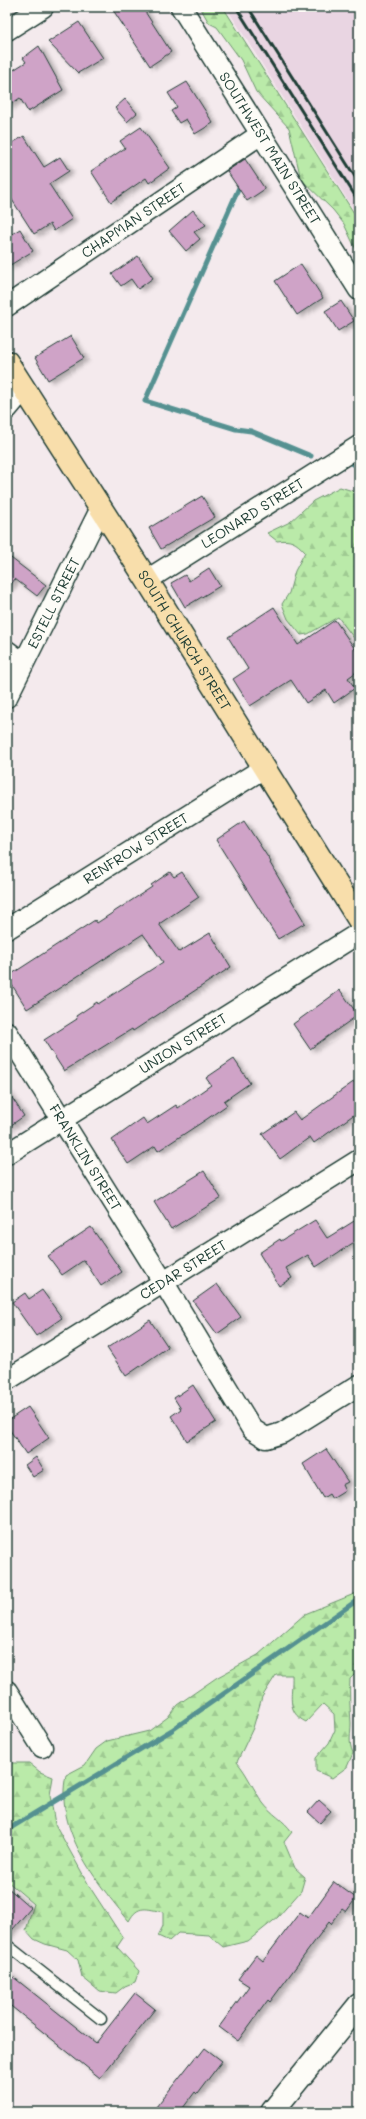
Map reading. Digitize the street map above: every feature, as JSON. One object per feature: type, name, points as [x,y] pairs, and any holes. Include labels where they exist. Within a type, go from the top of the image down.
[{"type":"main road","name":"SOUTH CHURCH STREET","points":[[7,362],[147,580],[359,920]]},
{"type":"street","points":[[7,30],[43,7]]},
{"type":"street","name":"SOUTHWEST MAIN STREET","points":[[181,7],[359,290]]},
{"type":"street","name":"CHAPMAN STREET","points":[[7,306],[261,134]]},
{"type":"street","points":[[7,409],[24,390]]},
{"type":"street","name":"LEONARD STREET","points":[[147,580],[359,446]]},
{"type":"street","name":"ESTELL STREET","points":[[7,697],[101,508]]},
{"type":"street","points":[[7,651],[23,663]]},
{"type":"street","name":"RENFROW STREET","points":[[7,929],[264,768]]},
{"type":"street","name":"UNION STREET","points":[[7,1154],[359,933]]},
{"type":"street","name":"FRANKLIN STREET","points":[[7,1032],[164,1283],[252,1429],[266,1438],[282,1434],[359,1385]]},
{"type":"street","name":"CEDAR STREET","points":[[7,1380],[359,1160]]},
{"type":"street","points":[[7,1692],[42,1746]]},
{"type":"street","points":[[272,2112],[359,2005]]},
{"type":"lane","points":[[7,1945],[101,2019]]},
{"type":"shaded area","points":[[226,7],[359,7],[359,218]]},
{"type":"green space","points":[[200,7],[223,7],[359,221],[359,256],[344,224],[333,210],[301,179],[289,128],[256,92],[241,60],[217,27],[209,23]]},
{"type":"green space","points":[[340,487],[356,492],[359,490],[359,645],[338,617],[308,634],[301,635],[288,619],[282,604],[289,593],[295,571],[305,552],[293,542],[286,540],[277,541],[267,533],[290,522],[313,501]]},
{"type":"green space","points":[[359,1592],[359,1670],[350,1679],[350,1741],[353,1753],[347,1767],[332,1778],[316,1771],[316,1758],[329,1743],[335,1730],[334,1714],[323,1704],[306,1722],[299,1718],[295,1713],[292,1702],[292,1675],[276,1675],[262,1697],[253,1728],[237,1762],[263,1803],[292,1832],[284,1842],[295,1868],[305,1877],[301,1891],[278,1917],[248,1941],[223,1947],[209,1935],[178,1933],[169,1941],[158,1936],[163,1926],[163,1912],[148,1909],[139,1910],[129,1921],[91,1872],[72,1835],[66,1815],[64,1795],[66,1775],[85,1765],[96,1749],[107,1741],[149,1731],[168,1717],[177,1705],[216,1678],[258,1655],[305,1614]]},
{"type":"green space","points":[[7,1763],[29,1763],[40,1772],[53,1777],[50,1795],[55,1824],[91,1889],[123,1938],[117,1947],[139,1971],[135,1982],[125,1986],[116,1993],[99,1991],[82,1977],[78,1960],[67,1950],[45,1944],[34,1939],[26,1930],[34,1904],[7,1881]]},
{"type":"building","points":[[111,7],[142,7],[171,52],[150,66]]},
{"type":"building","points":[[79,22],[103,58],[78,73],[48,42]]},
{"type":"building","points":[[39,46],[63,90],[28,112],[20,98],[7,107],[7,74],[26,62],[23,58]]},
{"type":"building","points":[[187,82],[213,123],[195,134],[186,119],[179,123],[171,111],[177,107],[168,93]]},
{"type":"building","points":[[125,99],[137,113],[127,122],[115,108]]},
{"type":"building","points":[[141,127],[170,168],[149,183],[146,178],[111,202],[91,171],[125,148],[120,141]]},
{"type":"building","points":[[24,136],[44,167],[60,157],[69,171],[49,184],[72,219],[54,231],[50,224],[34,234],[7,192],[7,146]]},
{"type":"building","points":[[245,159],[265,189],[247,201],[227,171]]},
{"type":"building","points":[[193,210],[206,225],[194,232],[200,239],[186,251],[169,231]]},
{"type":"building","points":[[20,229],[33,251],[7,267],[7,237]]},
{"type":"building","points":[[138,256],[153,278],[138,289],[131,279],[121,286],[112,274]]},
{"type":"building","points":[[301,264],[323,298],[297,315],[275,281]]},
{"type":"building","points":[[341,301],[354,321],[338,331],[325,311]]},
{"type":"building","points":[[71,336],[84,358],[48,380],[35,358]]},
{"type":"building","points":[[202,496],[215,517],[161,549],[149,528]]},
{"type":"building","points":[[7,555],[46,585],[37,596],[15,579],[7,590]]},
{"type":"building","points":[[209,568],[220,586],[185,607],[171,583],[185,575],[189,581]]},
{"type":"building","points":[[274,607],[298,645],[335,620],[359,655],[359,670],[348,678],[355,688],[334,703],[326,690],[306,703],[291,680],[250,706],[233,679],[248,669],[228,637]]},
{"type":"building","points":[[244,821],[271,862],[270,863],[305,923],[278,939],[216,840]]},
{"type":"building","points":[[170,872],[174,877],[182,872],[199,897],[159,924],[179,952],[210,933],[231,967],[133,1031],[132,1029],[64,1071],[44,1040],[77,1019],[76,1016],[97,1002],[98,1004],[163,962],[143,934],[27,1009],[7,977],[95,920],[97,923],[152,887],[151,885]]},
{"type":"building","points":[[340,990],[358,1015],[310,1049],[293,1024]]},
{"type":"building","points":[[234,1059],[250,1083],[224,1101],[227,1105],[207,1119],[158,1151],[155,1146],[128,1164],[112,1140],[143,1118],[147,1124],[176,1105],[178,1108],[211,1085],[206,1078]]},
{"type":"building","points":[[359,1078],[359,1111],[314,1143],[310,1137],[280,1159],[262,1134],[294,1112],[300,1120]]},
{"type":"building","points":[[7,1090],[24,1116],[7,1128]]},
{"type":"building","points":[[204,1171],[221,1198],[171,1229],[154,1202]]},
{"type":"building","points":[[359,1218],[359,1239],[316,1267],[308,1255],[286,1268],[292,1278],[279,1286],[259,1253],[280,1239],[281,1241],[315,1220],[327,1238]]},
{"type":"building","points":[[91,1227],[122,1272],[101,1286],[84,1260],[62,1275],[48,1256]]},
{"type":"building","points":[[217,1284],[241,1317],[217,1334],[193,1301]]},
{"type":"building","points":[[42,1290],[62,1318],[36,1336],[12,1302],[25,1293],[29,1299]]},
{"type":"building","points":[[150,1320],[168,1347],[126,1376],[107,1348]]},
{"type":"building","points":[[193,1385],[216,1422],[187,1441],[171,1416],[181,1409],[174,1398]]},
{"type":"building","points":[[28,1407],[49,1438],[26,1454],[7,1426],[7,1421]]},
{"type":"building","points":[[326,1449],[348,1482],[342,1485],[345,1491],[332,1499],[329,1494],[323,1498],[303,1464]]},
{"type":"building","points":[[36,1457],[44,1470],[33,1477],[25,1465]]},
{"type":"building","points":[[319,1800],[331,1811],[320,1823],[308,1812]]},
{"type":"building","points":[[334,1882],[356,1898],[346,1912],[342,1909],[331,1924],[329,1922],[270,2002],[268,2000],[238,2041],[219,2027],[249,1986],[238,1979],[256,1955],[263,1961],[300,1912],[308,1918]]},
{"type":"building","points":[[7,1887],[31,1908],[7,1936]]},
{"type":"building","points":[[7,1972],[96,2043],[135,1993],[155,2009],[100,2078],[7,2003]]},
{"type":"building","points":[[205,2048],[222,2061],[197,2094],[195,2092],[180,2112],[152,2112],[197,2055],[198,2057]]},
{"type":"waterway","points":[[241,183],[145,401],[236,429],[251,431],[311,456]]},
{"type":"waterway","points":[[353,464],[359,465]]},
{"type":"waterway","points":[[7,1830],[172,1730],[359,1599]]},
{"type":"railway","points":[[236,7],[359,202]]},
{"type":"railway","points":[[248,7],[359,183]]}]
